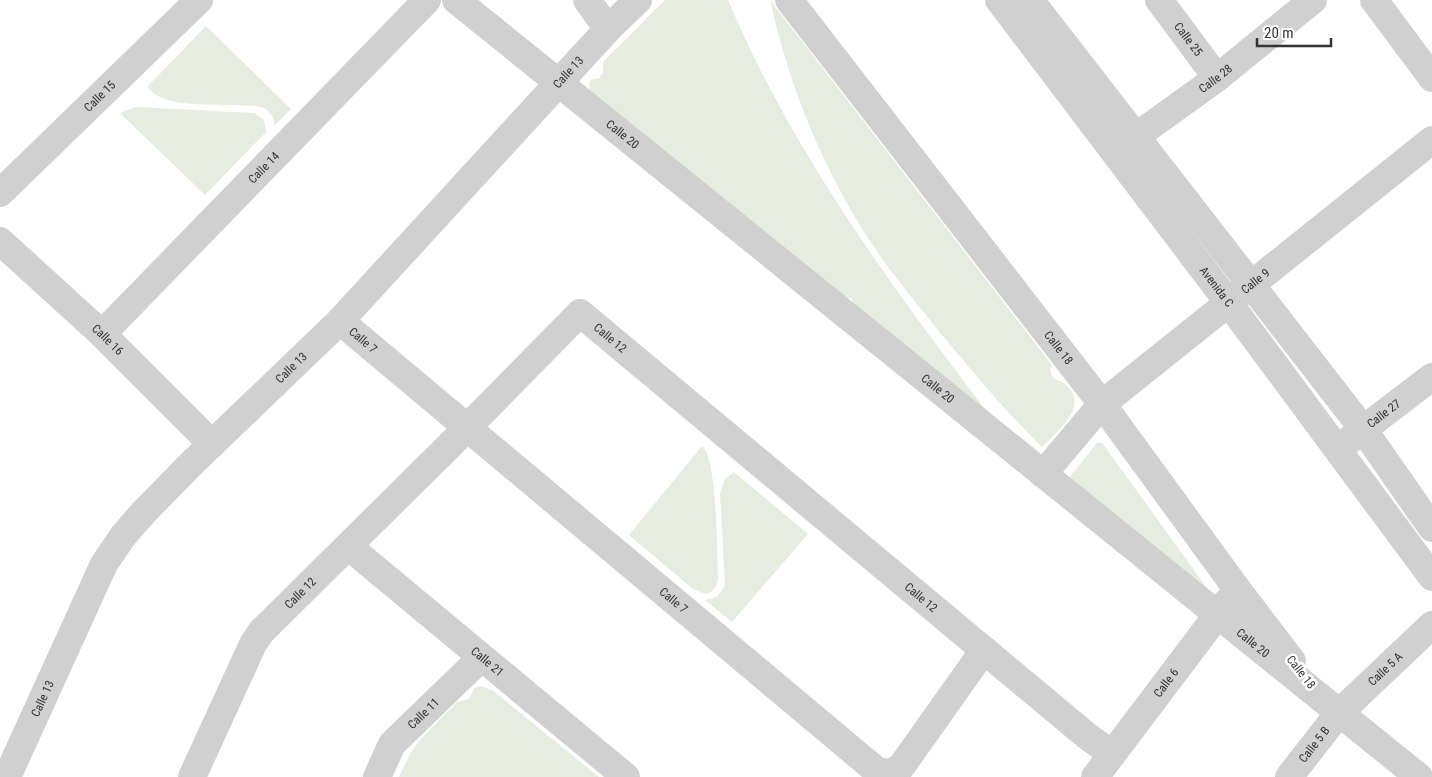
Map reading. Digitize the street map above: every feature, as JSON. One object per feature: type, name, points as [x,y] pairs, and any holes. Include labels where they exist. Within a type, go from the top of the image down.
[{"type":"street","name":"Calle 15","points":[[0,193],[199,0]]},
{"type":"street","name":"Calle 14","points":[[102,334],[427,0]]},
{"type":"street","name":"Calle 20","points":[[456,0],[1419,777]]},
{"type":"street","points":[[587,0],[608,29]]},
{"type":"street","name":"Calle 13","points":[[7,777],[104,564],[123,536],[212,444],[340,321],[560,84],[608,29],[638,0]]},
{"type":"street","name":"Calle 18","points":[[789,0],[1102,404],[1237,589],[1331,706]]},
{"type":"street","name":"Avenida C","points":[[999,0],[1125,145],[1250,284],[1363,429],[1432,528]]},
{"type":"street","name":"Avenida C","points":[[1030,0],[1228,302],[1432,577]]},
{"type":"street","name":"Calle 25","points":[[1159,0],[1217,78]]},
{"type":"street","name":"Calle 28","points":[[1125,145],[1217,78],[1313,0]]},
{"type":"street","points":[[1374,0],[1432,78]]},
{"type":"street","name":"Calle 9","points":[[1043,474],[1102,404],[1432,140]]},
{"type":"street","name":"Calle 16","points":[[0,240],[102,334],[212,444]]},
{"type":"street","name":"Calle 12","points":[[192,777],[252,644],[261,632],[467,428],[580,312],[984,650],[1112,754]]},
{"type":"street","name":"Calle 7","points":[[340,321],[877,771],[891,773],[901,767],[984,650]]},
{"type":"street","name":"Calle 27","points":[[1337,451],[1432,377]]},
{"type":"street","name":"Calle 21","points":[[348,546],[626,777]]},
{"type":"street","name":"Calle 6","points":[[1095,777],[1237,589]]},
{"type":"street","name":"Calle 5 A","points":[[1331,706],[1432,625]]},
{"type":"street","name":"Calle 11","points":[[377,777],[392,744],[481,658]]},
{"type":"street","name":"Calle 5 B","points":[[1289,777],[1331,706]]},
{"type":"shaded area","points":[[665,0],[728,0],[755,59],[817,171],[889,279],[1004,434],[858,312],[851,298],[837,296],[589,91],[590,80],[599,78],[603,73],[603,62]]},
{"type":"shaded area","points":[[770,0],[1052,365],[1050,370],[1052,377],[1064,383],[1072,392],[1074,401],[1069,418],[1042,447],[1002,406],[941,334],[888,267],[854,216],[823,157],[810,126],[787,64]]},
{"type":"shaded area","points":[[206,26],[291,109],[274,126],[274,119],[271,114],[261,107],[182,103],[167,100],[155,94],[148,86]]},
{"type":"shaded area","points":[[136,107],[255,113],[264,120],[266,132],[205,195],[120,113]]},
{"type":"shaded area","points":[[1098,442],[1103,444],[1204,584],[1204,588],[1070,480],[1071,475]]},
{"type":"shaded area","points":[[702,446],[711,467],[718,571],[715,588],[706,594],[693,589],[629,535]]},
{"type":"shaded area","points":[[734,472],[808,534],[732,622],[705,600],[717,597],[725,586],[720,494],[725,479]]},
{"type":"shaded area","points":[[481,686],[492,690],[599,777],[399,777],[411,752],[421,739],[457,702],[469,699],[474,688]]}]
